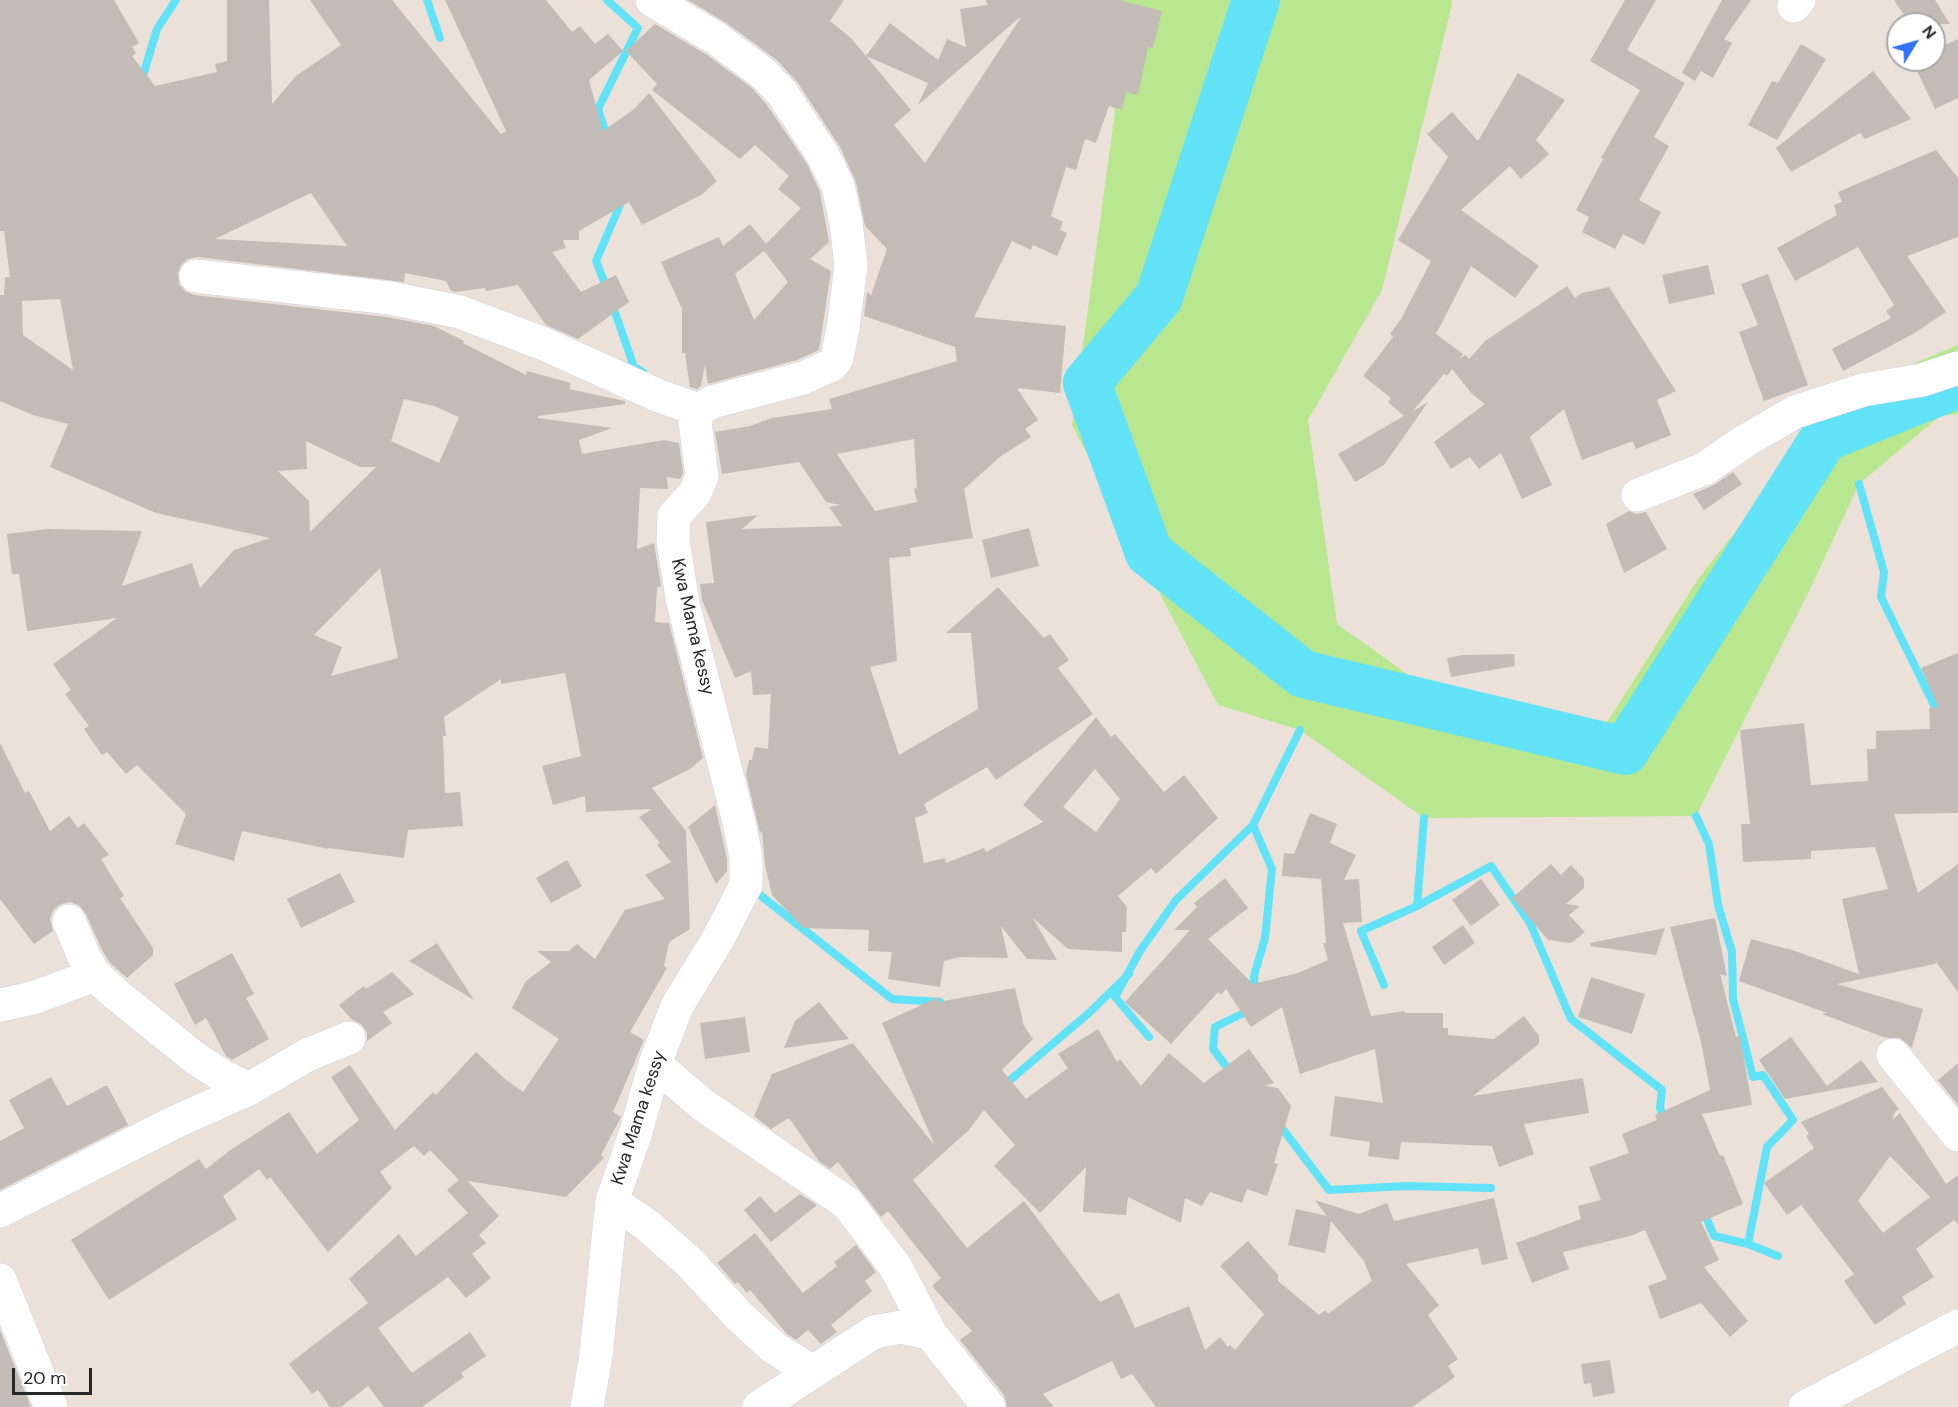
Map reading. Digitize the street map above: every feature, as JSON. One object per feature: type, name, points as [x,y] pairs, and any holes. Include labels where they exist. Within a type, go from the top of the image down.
[{"type":"street","points":[[196,276],[390,298],[460,312],[544,344],[659,396],[699,410],[712,402],[803,378],[832,365],[837,358],[841,338],[851,266],[846,222],[838,186],[824,155],[782,93],[764,74],[717,39],[652,0]]},
{"type":"street","points":[[1638,495],[1704,469],[1745,441],[1795,412],[1863,390],[1922,380],[1958,368]]},
{"type":"street","name":"Kwa Mama kessy","points":[[587,1407],[596,1355],[612,1201],[635,1135],[655,1064],[677,1006],[718,939],[746,885],[746,857],[739,822],[683,603],[674,542],[674,516],[695,493],[702,476],[695,422],[699,410]]},
{"type":"street","points":[[69,921],[85,959],[95,975],[117,996],[195,1058],[226,1078],[249,1089]]},
{"type":"street","points":[[0,1005],[33,998],[95,975]]},
{"type":"street","points":[[0,1211],[175,1122],[249,1089],[325,1046],[349,1038]]},
{"type":"street","points":[[1893,1055],[1958,1134]]},
{"type":"street","points":[[655,1064],[703,1105],[848,1203],[895,1266],[930,1333],[989,1407]]},
{"type":"street","points":[[612,1201],[647,1225],[688,1262],[739,1316],[774,1348],[812,1371]]},
{"type":"street","points":[[0,1280],[51,1407]]},
{"type":"street","points":[[1805,1407],[1958,1326]]},
{"type":"street","points":[[759,1407],[874,1332],[901,1327],[930,1333]]},
{"type":"green space","points":[[1100,0],[1451,0],[1452,4],[1382,290],[1308,420],[1337,624],[1455,708],[1606,724],[1698,579],[1787,466],[1917,362],[1958,345],[1958,414],[1940,416],[1859,484],[1812,585],[1696,816],[1424,818],[1300,730],[1218,705],[1072,425],[1115,112]]},
{"type":"building","points":[[0,0],[114,0],[139,43],[132,47],[136,53],[132,56],[155,86],[217,72],[215,64],[227,61],[227,0],[269,0],[272,104],[296,76],[341,45],[310,0],[392,0],[501,134],[506,131],[445,0],[546,0],[572,32],[580,26],[595,44],[608,34],[623,51],[589,80],[603,131],[633,110],[649,93],[717,181],[701,195],[642,225],[629,202],[579,231],[579,240],[563,240],[566,248],[552,252],[581,292],[616,275],[629,302],[578,339],[546,325],[518,285],[486,291],[485,288],[455,292],[451,291],[446,281],[405,273],[404,282],[198,257],[188,259],[181,265],[178,273],[179,284],[185,291],[194,295],[387,317],[434,326],[526,375],[527,371],[571,383],[569,389],[625,401],[625,404],[538,416],[538,418],[612,428],[579,440],[582,454],[664,440],[679,443],[683,473],[680,479],[667,477],[668,489],[640,488],[637,549],[654,543],[661,586],[657,588],[655,622],[669,623],[703,758],[690,769],[652,788],[686,831],[690,929],[669,942],[664,966],[667,968],[630,1032],[644,1040],[613,1112],[621,1117],[601,1155],[604,1158],[566,1197],[468,1181],[499,1216],[479,1235],[486,1243],[472,1254],[491,1278],[466,1298],[448,1277],[378,1328],[412,1373],[470,1332],[486,1356],[461,1373],[464,1377],[422,1407],[384,1407],[368,1386],[341,1407],[330,1407],[318,1390],[312,1394],[289,1364],[368,1303],[349,1279],[399,1234],[416,1256],[468,1213],[447,1190],[459,1180],[430,1150],[424,1156],[414,1146],[380,1172],[392,1188],[328,1252],[270,1177],[267,1180],[259,1169],[223,1196],[237,1219],[109,1300],[71,1240],[199,1159],[206,1169],[289,1112],[317,1154],[359,1120],[331,1077],[350,1065],[395,1130],[433,1092],[436,1095],[476,1052],[523,1092],[559,1039],[512,1008],[526,981],[551,962],[537,951],[569,951],[577,944],[595,959],[625,910],[665,899],[645,875],[671,862],[657,845],[660,843],[639,817],[652,809],[586,812],[585,796],[553,805],[542,766],[581,756],[565,673],[501,684],[501,679],[444,717],[445,793],[460,792],[463,826],[408,830],[404,858],[329,849],[242,831],[234,861],[175,844],[186,814],[137,765],[126,774],[107,752],[102,755],[84,729],[89,726],[65,694],[71,690],[53,664],[117,618],[27,631],[19,574],[12,574],[7,534],[47,529],[142,531],[122,586],[192,563],[200,588],[234,550],[270,538],[156,513],[50,467],[68,424],[33,415],[0,401],[0,295],[4,295],[5,277],[10,277],[4,231],[0,231]],"holes":[[[311,193],[347,246],[215,239]],[[60,299],[73,370],[23,335],[22,301]],[[404,399],[434,406],[459,417],[439,463],[391,441]],[[306,441],[360,467],[376,467],[310,532],[309,501],[278,471],[307,469]],[[380,568],[398,658],[331,676],[342,647],[314,635]]]},
{"type":"building","points":[[688,0],[844,0],[830,21],[851,38],[866,56],[890,23],[938,60],[947,39],[966,47],[960,9],[987,5],[986,0],[1119,0],[1162,11],[1153,48],[1148,47],[1138,95],[1126,92],[1122,110],[1109,106],[1096,143],[1085,139],[1076,170],[1066,167],[1051,216],[1063,222],[1060,230],[1067,233],[1057,256],[1033,245],[1031,250],[1012,241],[974,317],[1066,326],[1060,393],[1017,388],[1038,420],[1025,429],[1031,437],[1001,456],[964,489],[973,538],[910,548],[911,556],[889,558],[897,661],[870,667],[899,755],[978,709],[971,633],[946,633],[998,587],[1044,638],[1050,634],[1069,660],[1058,668],[1093,714],[996,780],[987,767],[924,804],[928,813],[915,818],[924,863],[945,858],[946,863],[984,848],[986,852],[1043,822],[1023,805],[1096,717],[1111,737],[1115,734],[1164,792],[1184,775],[1218,818],[1156,874],[1151,868],[1118,896],[1127,907],[1126,932],[1122,932],[1122,952],[1068,949],[1033,918],[1057,960],[1027,959],[1001,926],[1008,958],[960,957],[944,961],[940,987],[888,979],[892,952],[868,951],[869,930],[803,928],[772,895],[765,865],[762,831],[760,833],[746,775],[755,747],[768,749],[771,694],[753,695],[751,671],[735,678],[702,600],[700,584],[714,583],[706,522],[758,515],[742,529],[842,526],[829,507],[840,505],[826,502],[799,462],[722,474],[715,432],[750,426],[772,418],[832,409],[829,399],[957,361],[955,347],[864,316],[867,292],[871,295],[887,249],[865,226],[856,182],[840,147],[798,83],[778,61],[728,24]],"holes":[[[1020,19],[925,163],[894,125],[911,110],[866,56],[928,83],[918,105]],[[914,439],[917,488],[914,489],[917,502],[875,511],[837,454]],[[1095,769],[1120,799],[1096,832],[1063,807]]]},
{"type":"building","points":[[1625,0],[1656,0],[1627,50],[1685,83],[1654,137],[1669,146],[1639,200],[1661,212],[1644,245],[1623,234],[1615,249],[1582,232],[1589,217],[1576,210],[1603,159],[1601,158],[1640,90],[1590,61]]},
{"type":"building","points":[[1722,0],[1751,0],[1724,39],[1732,43],[1713,78],[1701,71],[1695,81],[1682,73]]},
{"type":"building","points":[[1894,0],[1935,0],[1942,12],[1902,12]]},
{"type":"building","points":[[655,24],[707,55],[752,88],[767,105],[807,164],[820,192],[829,242],[810,259],[831,271],[819,350],[797,360],[708,384],[705,365],[701,386],[697,389],[690,387],[685,353],[682,353],[682,309],[661,262],[719,237],[723,246],[750,224],[766,244],[801,208],[778,189],[789,176],[755,145],[740,159],[652,90],[657,84],[626,51]],"holes":[[[764,251],[788,282],[754,320],[735,274]]]},
{"type":"building","points":[[1958,39],[1958,98],[1935,109],[1918,72],[1946,72],[1946,44]]},
{"type":"building","points":[[1801,44],[1826,59],[1777,140],[1748,125],[1772,81],[1778,83]]},
{"type":"building","points":[[1873,71],[1911,119],[1865,139],[1860,133],[1791,172],[1776,148]]},
{"type":"building","points":[[1518,73],[1565,100],[1536,140],[1549,154],[1521,179],[1510,166],[1461,210],[1539,266],[1515,298],[1471,266],[1436,334],[1463,354],[1459,359],[1465,355],[1469,359],[1485,341],[1567,286],[1575,298],[1582,293],[1609,287],[1676,391],[1657,400],[1671,435],[1636,449],[1633,441],[1582,460],[1564,409],[1530,437],[1552,485],[1522,499],[1501,453],[1479,469],[1470,457],[1451,469],[1434,442],[1485,404],[1472,394],[1452,369],[1447,376],[1444,374],[1412,412],[1428,402],[1384,465],[1355,482],[1338,454],[1404,416],[1388,402],[1391,398],[1363,376],[1393,337],[1390,334],[1401,319],[1431,261],[1398,240],[1448,157],[1427,134],[1452,112],[1478,141]]},
{"type":"building","points":[[1936,150],[1958,178],[1958,237],[1907,256],[1946,312],[1913,334],[1843,371],[1832,349],[1891,318],[1886,311],[1894,305],[1858,247],[1795,281],[1777,248],[1837,215],[1834,205],[1842,202],[1838,192]]},
{"type":"building","points":[[1708,265],[1715,294],[1669,304],[1662,275]]},
{"type":"building","points":[[1768,274],[1808,385],[1764,401],[1739,332],[1758,325],[1741,284]]},
{"type":"building","points":[[1733,472],[1742,484],[1704,510],[1693,494],[1714,485]]},
{"type":"building","points":[[1629,511],[1636,514],[1646,512],[1667,549],[1624,573],[1606,524]]},
{"type":"building","points":[[1029,528],[1039,566],[991,578],[982,540]]},
{"type":"building","points":[[1958,653],[1958,813],[1894,814],[1918,893],[1958,864],[1958,992],[1936,962],[1837,984],[1923,1009],[1912,1048],[1900,1038],[1886,1038],[1822,1014],[1827,1013],[1739,981],[1751,939],[1787,948],[1859,974],[1842,899],[1888,889],[1875,847],[1811,851],[1811,859],[1743,862],[1741,824],[1750,824],[1740,730],[1804,723],[1811,785],[1868,781],[1867,749],[1876,749],[1876,731],[1930,729],[1929,708],[1938,707],[1921,668]]},
{"type":"building","points":[[1514,654],[1515,666],[1451,677],[1447,658],[1463,655]]},
{"type":"building","points":[[0,743],[25,793],[29,791],[50,831],[69,816],[78,828],[84,823],[109,855],[101,859],[124,896],[120,898],[153,948],[153,955],[127,978],[110,963],[80,906],[71,902],[61,904],[54,909],[50,919],[53,931],[34,944],[0,899]]},
{"type":"building","points":[[715,805],[727,859],[727,871],[716,884],[688,827]]},
{"type":"building","points":[[1310,813],[1337,824],[1330,843],[1356,855],[1344,880],[1359,879],[1362,922],[1343,923],[1371,1016],[1405,1011],[1405,1013],[1443,1013],[1443,1028],[1448,1028],[1448,1035],[1494,1039],[1524,1016],[1539,1036],[1539,1044],[1473,1096],[1583,1078],[1589,1113],[1524,1124],[1534,1154],[1499,1167],[1492,1146],[1401,1142],[1399,1160],[1368,1156],[1370,1142],[1330,1136],[1335,1096],[1383,1103],[1375,1049],[1300,1074],[1282,1007],[1251,1027],[1226,989],[1221,995],[1218,992],[1171,1044],[1125,1002],[1190,930],[1174,930],[1197,907],[1194,903],[1225,878],[1248,908],[1208,939],[1253,984],[1298,973],[1328,960],[1323,943],[1326,943],[1321,879],[1282,876],[1284,853],[1294,854]]},
{"type":"building","points":[[567,860],[582,886],[551,903],[536,878]]},
{"type":"building","points":[[1551,864],[1561,875],[1571,865],[1584,879],[1584,888],[1566,904],[1580,906],[1569,915],[1585,932],[1571,943],[1548,940],[1512,898]]},
{"type":"building","points":[[340,873],[355,902],[301,928],[287,899]]},
{"type":"building","points":[[1481,879],[1500,905],[1471,926],[1452,900]]},
{"type":"building","points":[[1715,918],[1727,976],[1720,974],[1736,1037],[1740,1036],[1752,1105],[1702,1114],[1720,1156],[1723,1155],[1743,1204],[1701,1222],[1719,1260],[1704,1267],[1748,1321],[1730,1337],[1701,1303],[1660,1319],[1648,1286],[1667,1279],[1645,1230],[1630,1236],[1563,1252],[1569,1269],[1532,1283],[1516,1243],[1581,1219],[1578,1206],[1601,1200],[1589,1167],[1629,1153],[1622,1134],[1657,1120],[1655,1115],[1710,1090],[1701,1042],[1670,927]]},
{"type":"building","points":[[1463,925],[1475,943],[1444,965],[1432,947]]},
{"type":"building","points":[[1665,928],[1656,955],[1590,946],[1590,943]]},
{"type":"building","points":[[437,943],[474,1000],[409,961]]},
{"type":"building","points":[[232,953],[254,994],[246,998],[269,1039],[232,1060],[226,1056],[206,1018],[195,1025],[174,984]]},
{"type":"building","points":[[392,972],[414,994],[383,1012],[392,1023],[367,1041],[367,1032],[361,1024],[351,1019],[339,1005],[364,986],[366,989]]},
{"type":"building","points":[[1591,977],[1645,994],[1632,1034],[1578,1017]]},
{"type":"building","points":[[1015,988],[1024,1026],[1033,1039],[1002,1070],[1026,1099],[1068,1068],[1058,1054],[1098,1029],[1117,1062],[1120,1059],[1141,1086],[1169,1053],[1204,1083],[1249,1049],[1274,1083],[1265,1086],[1278,1088],[1291,1106],[1274,1163],[1278,1164],[1267,1196],[1247,1189],[1242,1203],[1210,1192],[1202,1206],[1185,1198],[1181,1223],[1128,1197],[1126,1215],[1083,1212],[1086,1167],[1040,1213],[994,1166],[1015,1145],[984,1110],[969,1130],[913,1180],[967,1248],[1024,1201],[1100,1302],[1119,1293],[1135,1328],[1189,1306],[1205,1350],[1220,1337],[1228,1347],[1230,1345],[1235,1350],[1264,1314],[1220,1266],[1248,1241],[1278,1275],[1278,1281],[1319,1315],[1325,1310],[1328,1314],[1372,1281],[1364,1261],[1331,1221],[1325,1253],[1288,1245],[1296,1209],[1327,1216],[1315,1200],[1359,1214],[1387,1203],[1394,1221],[1494,1198],[1508,1259],[1482,1265],[1478,1248],[1406,1264],[1439,1305],[1428,1315],[1458,1359],[1448,1366],[1455,1377],[1412,1407],[1156,1407],[1132,1374],[1121,1379],[1112,1361],[1043,1394],[1054,1407],[1007,1407],[1004,1395],[960,1340],[972,1331],[932,1286],[941,1278],[888,1211],[881,1217],[838,1162],[830,1169],[819,1161],[789,1118],[771,1129],[754,1116],[772,1074],[853,1043],[935,1146],[882,1023],[939,997],[938,1002]]},
{"type":"building","points":[[819,1002],[849,1039],[784,1048],[795,1021]]},
{"type":"building","points":[[745,1017],[750,1052],[705,1059],[700,1023]]},
{"type":"building","points":[[1791,1037],[1827,1086],[1861,1060],[1878,1082],[1785,1099],[1759,1060]]},
{"type":"building","points":[[1958,1063],[1958,1105],[1938,1080]]},
{"type":"building","points":[[51,1077],[67,1106],[107,1085],[128,1125],[0,1190],[0,1141],[24,1128],[9,1100]]},
{"type":"building","points":[[1882,1087],[1899,1109],[1892,1120],[1900,1113],[1946,1184],[1958,1175],[1958,1224],[1954,1220],[1916,1249],[1934,1277],[1902,1297],[1906,1304],[1875,1325],[1844,1281],[1854,1274],[1801,1205],[1787,1215],[1764,1183],[1814,1148],[1801,1122]],"holes":[[[1890,1156],[1930,1197],[1883,1233],[1858,1201]]]},
{"type":"building","points":[[800,1194],[817,1205],[771,1242],[744,1210],[760,1196],[775,1213]]},
{"type":"building","points":[[755,1233],[803,1293],[837,1266],[834,1262],[856,1245],[876,1272],[865,1281],[872,1291],[831,1325],[837,1332],[821,1344],[808,1330],[796,1340],[787,1334],[750,1290],[747,1293],[738,1282],[735,1284],[717,1263]]},
{"type":"building","points":[[0,1330],[31,1407],[0,1407]]},
{"type":"building","points":[[1610,1360],[1615,1393],[1593,1397],[1591,1383],[1584,1384],[1581,1364]]},
{"type":"waterway","points":[[141,82],[157,29],[176,0]]},
{"type":"waterway","points":[[427,0],[440,38]]},
{"type":"waterway","points":[[607,0],[638,28],[598,109],[604,128],[611,139]]},
{"type":"waterway","points":[[1256,0],[1159,297],[1087,383],[1149,553],[1303,674],[1625,751],[1824,438],[1958,384]]},
{"type":"waterway","points":[[607,289],[596,261],[623,198]]},
{"type":"waterway","points":[[611,301],[634,367],[643,372]]},
{"type":"waterway","points":[[1859,484],[1884,572],[1881,597],[1934,705],[1958,704]]},
{"type":"waterway","points":[[1255,995],[1254,976],[1265,938],[1272,869],[1253,825],[1300,730]]},
{"type":"waterway","points":[[1696,816],[1709,844],[1718,905],[1732,952],[1733,999],[1753,1077],[1763,1075],[1793,1120],[1767,1147],[1748,1244],[1778,1256]]},
{"type":"waterway","points":[[1384,985],[1361,931],[1417,906],[1424,818]]},
{"type":"waterway","points":[[1149,1037],[1115,997],[1140,951],[1176,900],[1253,825]]},
{"type":"waterway","points":[[1417,906],[1491,866],[1530,923],[1571,1019],[1662,1090],[1660,1108],[1665,1121]]},
{"type":"waterway","points":[[751,888],[892,999],[940,1002]]},
{"type":"waterway","points":[[1002,1087],[1090,1012],[1129,974]]},
{"type":"waterway","points":[[1232,1074],[1213,1049],[1215,1027],[1252,1009]]},
{"type":"waterway","points":[[1278,1123],[1329,1190],[1407,1186],[1491,1188]]},
{"type":"waterway","points":[[1703,1210],[1714,1236],[1748,1244]]}]
